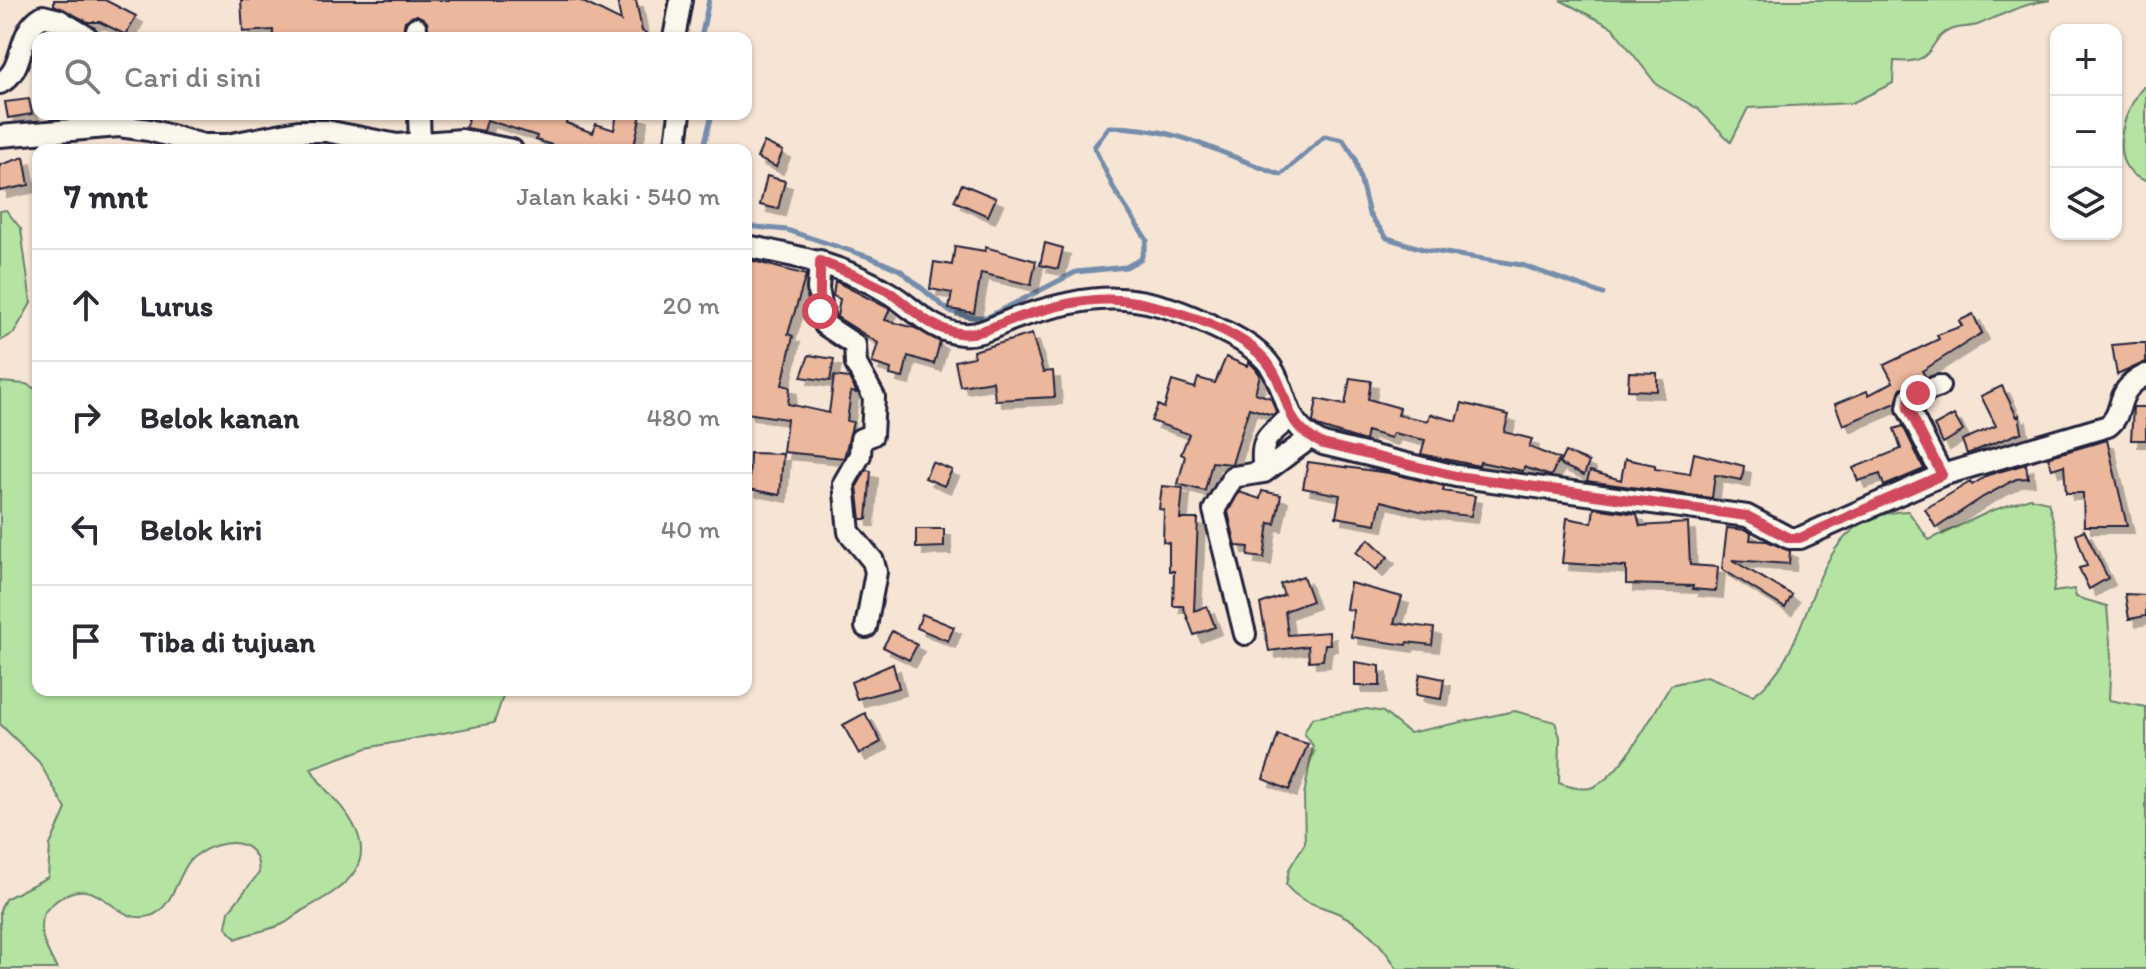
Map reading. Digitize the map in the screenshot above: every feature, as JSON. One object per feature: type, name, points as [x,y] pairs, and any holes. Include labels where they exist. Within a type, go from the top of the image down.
[{"type":"street","points":[[675,32],[681,0]]},
{"type":"street","points":[[0,83],[14,73],[25,31],[43,16],[59,20],[79,32]]},
{"type":"street","points":[[419,120],[420,144]]},
{"type":"street","points":[[676,144],[679,120]]},
{"type":"street","points":[[0,136],[119,126],[161,132],[200,144]]},
{"type":"street","points":[[224,144],[245,143],[298,131],[326,131],[392,144]]},
{"type":"street","points":[[428,144],[462,140],[482,144]]},
{"type":"street","points":[[752,247],[820,261],[891,293],[929,324],[962,334],[978,334],[1020,317],[1091,297],[1117,297],[1161,307],[1204,322],[1260,354],[1272,368],[1290,418],[1310,438],[1456,476],[1747,516],[1789,538],[1800,538],[1942,475],[2108,426],[2114,422],[2122,394],[2133,381],[2146,375]]},
{"type":"street","points":[[820,261],[818,289],[825,325],[855,345],[856,364],[874,397],[872,435],[861,439],[860,455],[844,483],[849,532],[873,561],[876,572],[866,627]]},
{"type":"street","points":[[1939,386],[1910,397],[1908,408],[1942,475]]},
{"type":"street","points":[[1264,472],[1261,448],[1266,439],[1290,418]]},
{"type":"street","points":[[1245,634],[1214,510],[1233,477],[1264,472],[1310,438]]},
{"type":"green space","points":[[1560,0],[2051,0],[2023,6],[1976,25],[1950,30],[1937,40],[1925,56],[1894,61],[1893,83],[1852,103],[1748,108],[1731,142],[1698,109],[1657,85],[1612,27]]},
{"type":"green space","points":[[2146,84],[2146,181],[2133,174],[2122,154],[2125,122]]},
{"type":"green space","points":[[6,210],[21,229],[31,303],[14,333],[0,341],[0,211]]},
{"type":"green space","points":[[0,382],[32,387],[32,696],[503,696],[494,723],[367,748],[311,768],[352,822],[361,853],[358,865],[341,886],[286,923],[236,939],[226,927],[229,911],[259,873],[257,858],[246,846],[224,844],[201,852],[190,861],[167,903],[153,915],[139,917],[126,914],[93,893],[81,891],[66,895],[49,907],[41,921],[41,930],[57,969],[0,969],[0,910],[5,899],[48,877],[50,845],[66,809],[39,762],[0,724]]},
{"type":"green space","points":[[2030,498],[2048,502],[2055,527],[2059,556],[2053,592],[2074,589],[2076,597],[2107,606],[2111,655],[2109,700],[2146,707],[2146,969],[1397,969],[1365,930],[1340,914],[1304,900],[1286,885],[1289,869],[1305,843],[1304,795],[1313,746],[1304,733],[1312,718],[1367,709],[1383,712],[1409,733],[1515,711],[1555,722],[1560,737],[1559,783],[1574,788],[1590,788],[1613,772],[1624,759],[1671,685],[1707,676],[1753,695],[1775,674],[1791,647],[1830,558],[1848,535],[1873,518],[1908,511],[1929,540],[1991,511]]},
{"type":"building","points":[[54,0],[105,0],[136,16],[128,32],[120,32],[100,22],[88,22],[54,5]]},
{"type":"building","points":[[241,0],[579,0],[621,21],[617,0],[636,0],[644,32],[428,32],[427,22],[417,15],[405,21],[403,32],[243,32]]},
{"type":"building","points":[[29,99],[32,114],[8,118],[5,102]]},
{"type":"building","points":[[468,120],[487,120],[484,131],[466,128]]},
{"type":"building","points":[[487,120],[567,120],[566,123],[593,133],[596,124],[614,130],[616,120],[640,120],[634,144],[549,144],[536,140],[537,136]]},
{"type":"building","points":[[764,142],[783,151],[776,167],[757,158]]},
{"type":"building","points":[[24,157],[29,185],[0,191],[0,165]]},
{"type":"building","points":[[767,176],[785,181],[778,209],[760,205]]},
{"type":"building","points":[[962,184],[996,198],[988,216],[954,201]]},
{"type":"building","points":[[1045,243],[1063,248],[1058,269],[1040,265]]},
{"type":"building","points":[[955,246],[985,251],[985,247],[1036,261],[1031,285],[981,273],[974,313],[949,309],[952,293],[930,289],[934,262],[952,265]]},
{"type":"building","points":[[752,261],[806,275],[788,334],[793,336],[782,385],[790,387],[788,404],[829,413],[834,376],[849,378],[857,393],[851,392],[847,421],[853,422],[844,458],[783,452],[787,419],[752,414]]},
{"type":"building","points":[[835,281],[890,309],[885,320],[915,328],[940,342],[934,364],[908,356],[903,378],[890,375],[891,369],[872,363],[878,343],[837,317],[840,299],[833,296]]},
{"type":"building","points":[[1973,314],[1982,333],[1922,371],[1926,377],[1901,388],[1896,403],[1843,425],[1835,404],[1867,391],[1869,395],[1893,382],[1884,365],[1939,339],[1937,335],[1962,326],[1959,321]]},
{"type":"building","points":[[1032,334],[1043,372],[1053,371],[1055,397],[995,400],[993,381],[960,386],[955,361],[974,357],[973,351]]},
{"type":"building","points":[[2146,343],[2146,362],[2117,375],[2112,345]]},
{"type":"building","points":[[809,355],[834,359],[830,381],[801,377]]},
{"type":"building","points":[[1226,357],[1247,366],[1249,362],[1255,368],[1260,375],[1255,393],[1271,398],[1276,412],[1273,415],[1249,408],[1232,464],[1212,462],[1205,491],[1178,484],[1185,456],[1181,454],[1189,434],[1151,421],[1158,405],[1164,408],[1172,381],[1195,388],[1198,378],[1215,383]]},
{"type":"building","points":[[1629,372],[1657,373],[1657,391],[1628,390]]},
{"type":"building","points":[[1350,378],[1371,381],[1368,399],[1400,408],[1398,415],[1428,421],[1430,414],[1457,421],[1462,403],[1509,415],[1504,432],[1532,439],[1529,447],[1559,459],[1551,476],[1524,467],[1523,471],[1480,462],[1479,466],[1421,454],[1425,440],[1393,433],[1391,438],[1367,431],[1365,441],[1317,426],[1313,422],[1317,399],[1345,405]]},
{"type":"building","points":[[2002,386],[2017,417],[2019,415],[2022,432],[1967,454],[1962,440],[1996,426],[1981,396]]},
{"type":"building","points":[[2133,407],[2146,407],[2146,440],[2131,440]]},
{"type":"building","points":[[1954,415],[1963,431],[1943,443],[1934,426]]},
{"type":"building","points":[[1903,426],[1924,469],[1884,486],[1880,474],[1858,481],[1853,468],[1901,449],[1894,429]]},
{"type":"building","points":[[2107,440],[2127,526],[2084,526],[2083,493],[2066,493],[2064,465],[2052,469],[2048,457]]},
{"type":"building","points":[[1565,452],[1589,462],[1584,475],[1559,464]]},
{"type":"building","points":[[752,453],[783,454],[780,495],[752,490]]},
{"type":"building","points":[[1694,453],[1744,466],[1742,480],[1715,475],[1712,498],[1587,481],[1590,471],[1621,480],[1625,459],[1655,465],[1655,469],[1690,474]]},
{"type":"building","points":[[932,462],[952,470],[944,486],[925,478]]},
{"type":"building","points":[[1308,462],[1389,473],[1444,486],[1443,491],[1475,496],[1471,516],[1420,511],[1381,501],[1376,524],[1336,517],[1340,495],[1303,488]]},
{"type":"building","points":[[2026,464],[2028,478],[2016,479],[1936,528],[1925,509],[1970,482],[1972,485],[1988,475]]},
{"type":"building","points":[[866,470],[871,471],[867,519],[861,519],[857,486]]},
{"type":"building","points":[[1162,486],[1183,488],[1180,519],[1198,519],[1194,611],[1207,606],[1215,627],[1194,635],[1183,606],[1173,606],[1174,571],[1169,571],[1169,543],[1163,542],[1164,510],[1159,509]]},
{"type":"building","points":[[1262,491],[1281,495],[1275,524],[1269,523],[1264,558],[1248,556],[1249,547],[1236,546],[1228,512],[1239,492],[1260,499]]},
{"type":"building","points":[[1594,508],[1637,514],[1640,526],[1688,523],[1690,565],[1718,567],[1716,591],[1692,589],[1693,586],[1626,584],[1626,567],[1562,563],[1567,518],[1592,523]]},
{"type":"building","points":[[1727,528],[1746,530],[1751,533],[1750,540],[1767,541],[1790,551],[1789,564],[1732,560],[1792,595],[1785,608],[1722,569]]},
{"type":"building","points":[[916,529],[944,529],[944,547],[916,548]]},
{"type":"building","points":[[2084,530],[2108,578],[2089,589],[2079,568],[2087,566],[2076,534]]},
{"type":"building","points":[[1369,539],[1388,557],[1376,570],[1356,552]]},
{"type":"building","points":[[1303,576],[1312,601],[1285,611],[1288,635],[1329,632],[1330,644],[1325,644],[1323,660],[1309,661],[1308,646],[1269,651],[1260,604],[1284,595],[1280,584]]},
{"type":"building","points":[[1350,583],[1402,597],[1394,623],[1434,628],[1432,645],[1407,642],[1406,645],[1351,637],[1353,610],[1346,609]]},
{"type":"building","points":[[2125,594],[2146,595],[2146,616],[2129,619]]},
{"type":"building","points":[[922,614],[954,627],[948,641],[917,628]]},
{"type":"building","points":[[892,631],[917,645],[909,660],[883,647]]},
{"type":"building","points":[[1355,662],[1380,666],[1380,686],[1355,686]]},
{"type":"building","points":[[893,664],[899,688],[857,699],[851,682]]},
{"type":"building","points":[[1420,674],[1444,679],[1441,699],[1416,695]]},
{"type":"building","points":[[865,713],[881,742],[859,754],[843,725]]},
{"type":"building","points":[[1278,735],[1308,744],[1289,790],[1263,779]]},
{"type":"waterway","points":[[702,32],[709,0]]},
{"type":"waterway","points":[[704,144],[710,120]]},
{"type":"waterway","points":[[752,227],[787,230],[872,258],[900,270],[949,311],[970,317],[988,317],[1076,272],[1126,267],[1141,259],[1147,240],[1115,191],[1094,147],[1109,127],[1178,136],[1281,175],[1325,136],[1343,140],[1355,158],[1369,214],[1387,238],[1426,250],[1522,265],[1603,294]]},
{"type":"route","points":[[820,311],[820,261],[891,293],[929,324],[962,334],[978,334],[1007,321],[1091,297],[1117,297],[1147,303],[1204,322],[1260,354],[1272,368],[1290,418],[1310,438],[1323,444],[1456,476],[1747,516],[1789,538],[1800,538],[1942,475],[1908,408],[1910,397],[1918,393]]}]
